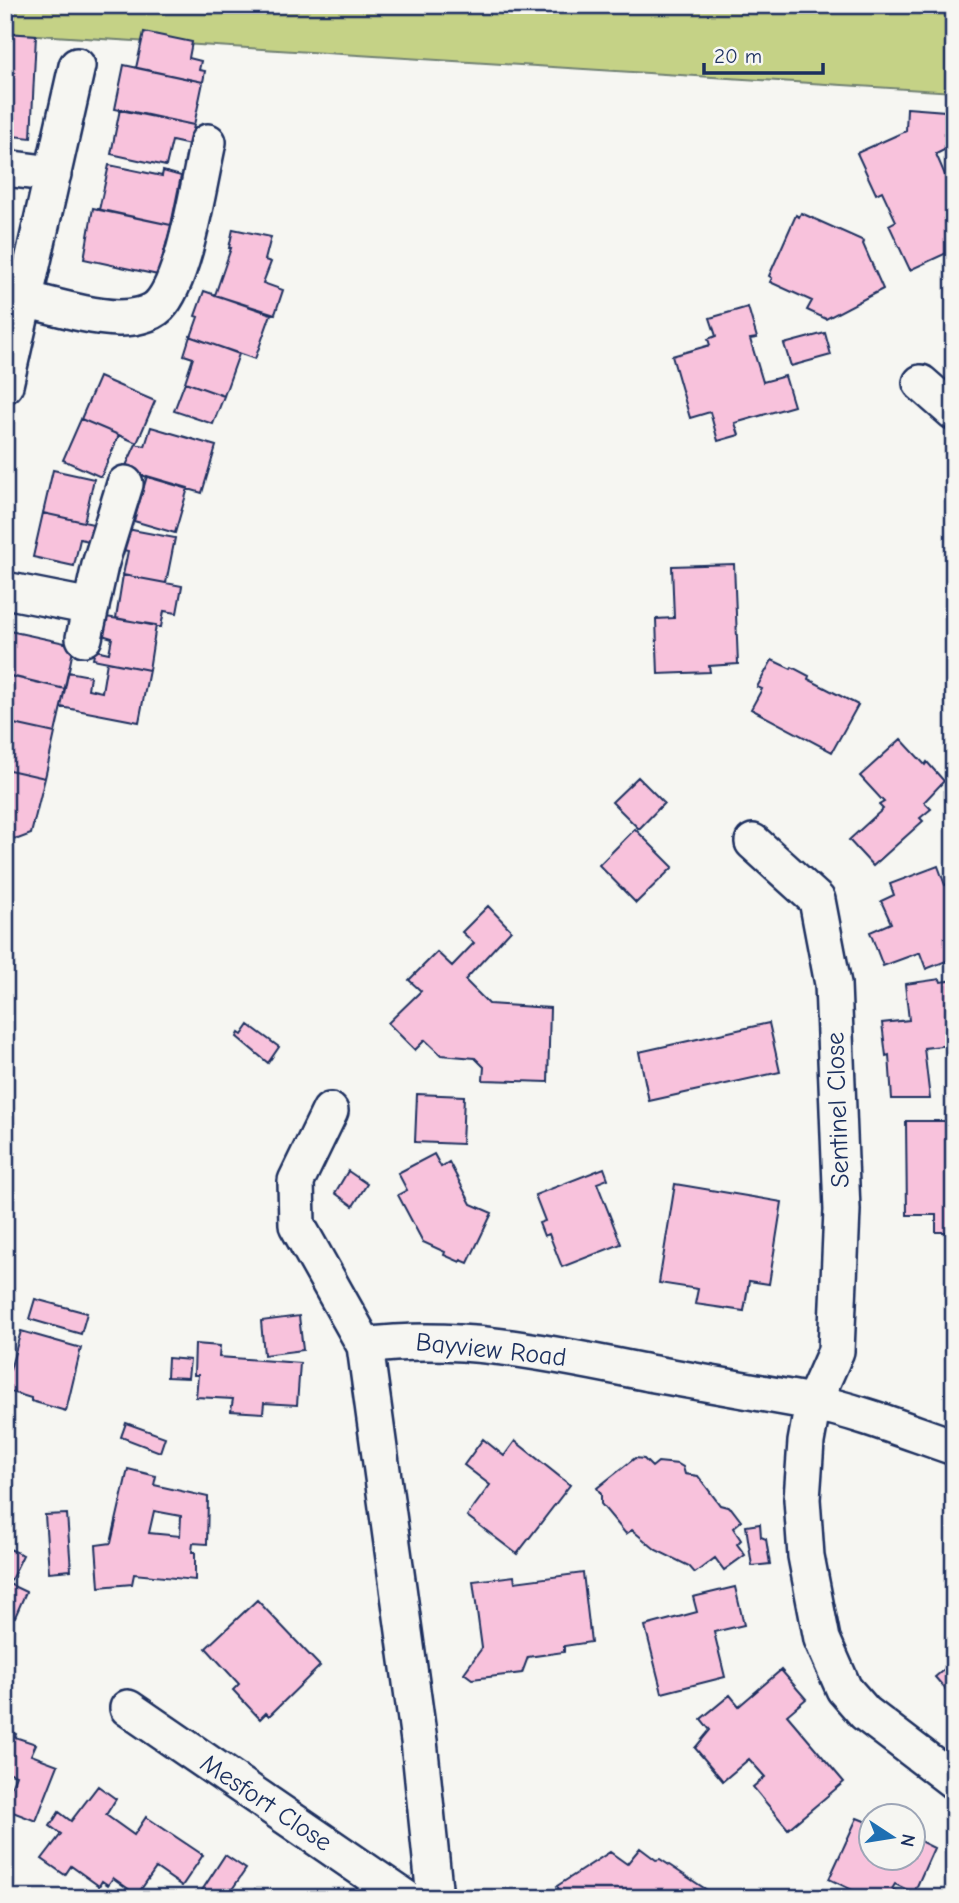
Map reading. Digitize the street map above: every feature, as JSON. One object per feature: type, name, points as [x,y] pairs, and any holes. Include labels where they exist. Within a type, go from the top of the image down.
[{"type":"street","points":[[5,385],[77,66]]},
{"type":"street","points":[[24,299],[119,318],[144,315],[158,308],[172,289],[181,263],[208,142]]},
{"type":"street","points":[[5,168],[53,174]]},
{"type":"street","points":[[921,383],[954,412]]},
{"type":"street","points":[[5,590],[87,623],[100,565],[125,484]]},
{"type":"street","name":"Sentinel Close","points":[[753,842],[817,900],[833,984],[842,1210],[836,1351],[813,1403],[806,1442],[802,1499],[806,1556],[822,1639],[844,1689],[865,1713],[954,1782]]},
{"type":"street","points":[[330,1111],[296,1181],[297,1225],[365,1346],[419,1741],[435,1898]]},
{"type":"street","name":"Bayview Road","points":[[365,1346],[404,1340],[447,1341],[540,1351],[813,1403],[954,1447]]},
{"type":"street","name":"Mesfort Close","points":[[128,1708],[405,1898]]},
{"type":"green space","points":[[5,5],[954,5],[954,92],[5,33]]},
{"type":"building","points":[[144,32],[192,42],[189,58],[201,61],[199,70],[205,71],[203,82],[136,68]]},
{"type":"building","points":[[5,33],[36,35],[31,138],[13,136],[13,140],[5,139]]},
{"type":"building","points":[[124,65],[203,82],[194,125],[115,109]]},
{"type":"building","points":[[907,108],[945,111],[945,134],[950,147],[936,154],[945,175],[954,171],[954,240],[948,243],[951,251],[910,270],[889,225],[896,221],[882,191],[876,194],[857,153],[906,131]]},
{"type":"building","points":[[120,109],[194,125],[190,145],[172,141],[166,166],[111,154]]},
{"type":"building","points":[[109,165],[162,176],[163,171],[181,176],[171,225],[99,210]]},
{"type":"building","points":[[93,208],[171,225],[158,275],[84,259]]},
{"type":"building","points":[[801,213],[864,241],[883,289],[826,319],[807,310],[812,301],[770,282],[772,278],[769,276],[796,215],[799,217]]},
{"type":"building","points":[[233,229],[271,237],[265,260],[271,262],[263,283],[283,290],[275,314],[215,295],[231,248]]},
{"type":"building","points":[[204,291],[271,314],[255,359],[191,337]]},
{"type":"building","points":[[748,307],[757,338],[750,339],[763,382],[785,376],[794,406],[735,423],[739,435],[718,441],[710,412],[690,418],[672,356],[710,345],[708,339],[716,336],[710,318]]},
{"type":"building","points":[[825,333],[831,355],[791,366],[784,344]]},
{"type":"building","points":[[190,336],[239,354],[224,396],[185,382],[193,358],[184,355]]},
{"type":"building","points":[[99,377],[155,401],[137,443],[81,419]]},
{"type":"building","points":[[185,382],[224,396],[213,424],[174,411]]},
{"type":"building","points":[[81,419],[119,435],[101,477],[63,460]]},
{"type":"building","points":[[151,427],[216,446],[202,493],[124,470],[136,444],[145,446]]},
{"type":"building","points":[[53,470],[94,479],[84,522],[43,513]]},
{"type":"building","points":[[147,476],[188,488],[175,533],[134,521]]},
{"type":"building","points":[[43,513],[102,526],[98,543],[80,539],[74,566],[33,557]]},
{"type":"building","points":[[127,529],[175,538],[166,583],[123,575],[128,551],[123,550]]},
{"type":"building","points":[[734,564],[738,664],[709,666],[710,672],[658,674],[656,619],[674,618],[672,566]]},
{"type":"building","points":[[123,575],[182,586],[177,613],[164,611],[161,627],[116,618]]},
{"type":"building","points":[[106,617],[156,625],[149,670],[93,659],[95,650],[109,653],[112,638],[102,635]]},
{"type":"building","points":[[5,630],[74,645],[65,689],[5,675]]},
{"type":"building","points":[[772,660],[791,669],[792,667],[809,676],[808,679],[858,705],[832,752],[751,709],[762,689],[757,687]]},
{"type":"building","points":[[107,662],[149,670],[139,722],[61,707],[68,672],[90,676],[88,689],[102,692]]},
{"type":"building","points":[[7,675],[65,689],[55,733],[5,722]]},
{"type":"building","points":[[5,722],[55,733],[45,778],[5,769]]},
{"type":"building","points":[[901,739],[944,781],[924,802],[931,809],[920,818],[923,821],[873,866],[849,840],[883,809],[879,805],[884,802],[860,776]]},
{"type":"building","points":[[5,769],[45,778],[31,834],[18,839],[5,836]]},
{"type":"building","points":[[638,777],[664,803],[639,829],[612,802]]},
{"type":"building","points":[[635,829],[673,867],[636,903],[599,865]]},
{"type":"building","points":[[938,866],[945,885],[951,883],[954,891],[954,958],[926,969],[918,953],[883,966],[870,932],[891,923],[881,901],[894,895],[890,884]]},
{"type":"building","points":[[488,906],[511,930],[465,980],[489,1004],[550,1008],[548,1082],[483,1080],[484,1067],[475,1058],[441,1055],[425,1040],[415,1050],[388,1023],[421,991],[409,980],[437,952],[452,966],[474,943],[462,932]]},
{"type":"building","points":[[940,979],[941,982],[954,980],[954,1051],[951,1051],[950,1045],[924,1048],[930,1099],[892,1099],[889,1055],[886,1056],[882,1023],[909,1020],[905,984]]},
{"type":"building","points":[[769,1023],[780,1072],[649,1101],[639,1052]]},
{"type":"building","points":[[249,1025],[279,1047],[268,1063],[237,1037],[239,1033],[242,1035]]},
{"type":"building","points":[[417,1094],[464,1096],[462,1144],[415,1142]]},
{"type":"building","points":[[906,1121],[954,1121],[954,1232],[936,1232],[936,1215],[907,1215]]},
{"type":"building","points":[[434,1154],[441,1167],[449,1162],[471,1204],[492,1213],[468,1263],[444,1255],[445,1252],[423,1242],[398,1195],[407,1190],[398,1173]]},
{"type":"building","points":[[604,1168],[608,1179],[597,1183],[621,1244],[562,1267],[549,1234],[544,1236],[539,1223],[545,1221],[535,1195]]},
{"type":"building","points":[[348,1171],[367,1184],[353,1206],[335,1193]]},
{"type":"building","points":[[675,1184],[782,1202],[769,1284],[749,1281],[744,1311],[695,1304],[698,1289],[659,1283]]},
{"type":"building","points":[[35,1299],[87,1313],[81,1334],[29,1319]]},
{"type":"building","points":[[299,1316],[303,1350],[264,1355],[261,1321]]},
{"type":"building","points":[[21,1331],[81,1348],[66,1411],[5,1390],[5,1369],[10,1370]]},
{"type":"building","points":[[195,1344],[220,1346],[219,1357],[300,1363],[297,1405],[264,1403],[263,1413],[231,1411],[233,1399],[196,1397],[198,1375],[194,1375]]},
{"type":"building","points":[[168,1358],[190,1360],[188,1378],[167,1377]]},
{"type":"building","points":[[126,1423],[165,1437],[160,1452],[121,1437]]},
{"type":"building","points":[[483,1439],[504,1456],[515,1441],[570,1485],[517,1554],[467,1516],[490,1485],[464,1465]]},
{"type":"building","points":[[635,1458],[644,1459],[652,1467],[658,1462],[678,1464],[683,1467],[685,1474],[698,1476],[720,1505],[731,1508],[741,1521],[733,1528],[741,1540],[737,1544],[745,1555],[724,1570],[715,1558],[695,1573],[689,1566],[656,1550],[632,1530],[626,1534],[601,1504],[601,1494],[597,1488]]},
{"type":"building","points":[[128,1469],[156,1476],[154,1485],[208,1497],[207,1544],[193,1543],[195,1580],[134,1574],[132,1584],[99,1587],[96,1545],[111,1543]],"holes":[[[154,1511],[181,1516],[180,1536],[149,1533]]]},
{"type":"building","points":[[67,1514],[71,1570],[49,1572],[45,1515]]},
{"type":"building","points":[[760,1524],[761,1537],[766,1539],[770,1564],[752,1566],[746,1526]]},
{"type":"building","points":[[5,1547],[23,1555],[9,1584],[26,1592],[15,1617],[9,1615],[5,1623]]},
{"type":"building","points":[[583,1573],[591,1642],[564,1646],[564,1652],[528,1657],[522,1673],[472,1679],[464,1673],[482,1648],[473,1581],[514,1576],[515,1582]]},
{"type":"building","points":[[735,1587],[744,1625],[714,1632],[725,1677],[662,1693],[645,1626],[697,1612],[693,1597]]},
{"type":"building","points":[[257,1600],[320,1666],[269,1716],[266,1713],[260,1719],[233,1690],[239,1684],[206,1648]]},
{"type":"building","points":[[954,1661],[954,1699],[935,1677]]},
{"type":"building","points":[[781,1670],[806,1699],[787,1715],[844,1782],[788,1829],[753,1787],[765,1777],[749,1759],[723,1781],[695,1748],[710,1730],[701,1719],[730,1695],[739,1706]]},
{"type":"building","points":[[5,1730],[16,1734],[15,1737],[36,1744],[31,1755],[58,1765],[36,1821],[5,1809],[5,1802],[16,1775],[5,1771]]},
{"type":"building","points":[[98,1786],[116,1799],[106,1815],[134,1835],[146,1817],[203,1855],[182,1886],[156,1868],[137,1895],[113,1878],[108,1885],[102,1881],[99,1886],[71,1866],[65,1875],[42,1859],[61,1834],[50,1826],[59,1812],[71,1821]]},
{"type":"building","points":[[857,1818],[858,1871],[924,1871],[914,1893],[895,1884],[892,1889],[909,1898],[869,1898],[829,1879]]},
{"type":"building","points":[[928,1845],[934,1848],[928,1862]]},
{"type":"building","points":[[640,1848],[713,1894],[710,1898],[564,1898],[557,1886],[610,1852],[627,1864]]},
{"type":"building","points":[[225,1855],[246,1869],[226,1898],[197,1898]]},
{"type":"building","points":[[255,1889],[268,1898],[249,1898]]}]
